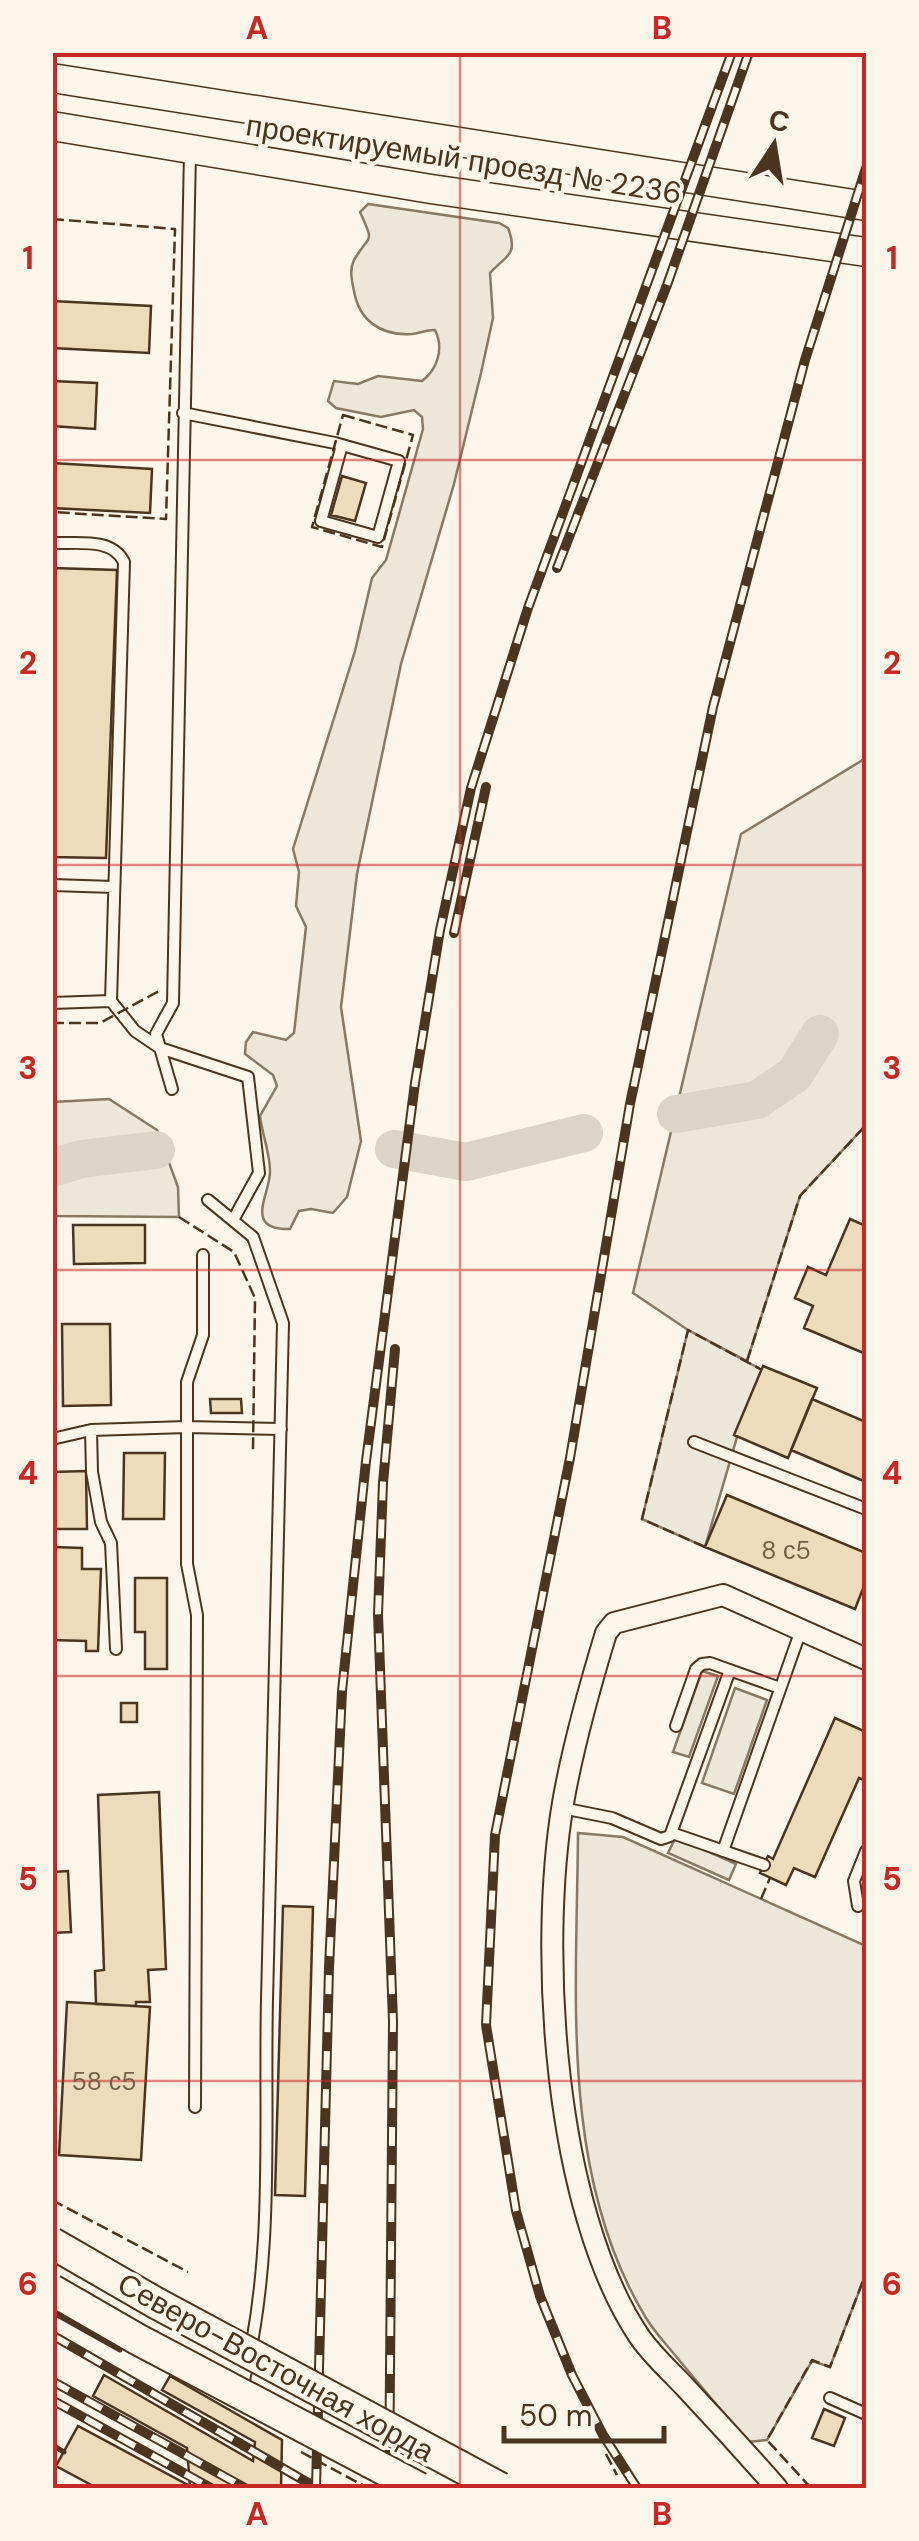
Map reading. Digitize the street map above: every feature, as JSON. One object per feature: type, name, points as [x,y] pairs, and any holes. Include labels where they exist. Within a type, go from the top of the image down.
[{"type":"main road","name":"проектируемый проезд № 2236","points":[[52,78],[866,206]]},
{"type":"main road","name":"проектируемый проезд № 2236","points":[[52,126],[451,192],[866,252]]},
{"type":"main road","name":"Северо-Восточная хорда","points":[[52,2244],[500,2488]]},
{"type":"main road","name":"Северо-Восточная хорда","points":[[52,2290],[420,2488]]},
{"type":"street","points":[[777,2488],[639,2337],[594,2245],[576,2174],[556,2040],[552,1933],[562,1808],[576,1734],[606,1633],[614,1622],[723,1595],[866,1659]]},
{"type":"street","points":[[52,2266],[193,2347],[242,2385],[334,2438],[440,2488]]},
{"type":"lane","points":[[172,1090],[156,1034],[173,1003],[190,149]]},
{"type":"lane","points":[[182,412],[342,445],[399,461],[378,537],[321,521],[342,445]]},
{"type":"lane","points":[[52,542],[109,545],[118,550],[124,562],[111,1001],[134,1031],[160,1048],[248,1076],[260,1173],[234,1220]]},
{"type":"lane","points":[[52,886],[114,887]]},
{"type":"lane","points":[[52,1003],[111,1001]]},
{"type":"lane","points":[[208,1200],[253,1237],[283,1323],[267,2013],[266,2240],[253,2344],[242,2385]]},
{"type":"lane","points":[[195,2107],[196,1615],[187,1564],[187,1428],[188,1382],[203,1335],[204,1255]]},
{"type":"lane","points":[[52,1439],[91,1430],[280,1429]]},
{"type":"lane","points":[[91,1430],[92,1472],[100,1522],[111,1542],[116,1650]]},
{"type":"lane","points":[[694,1442],[866,1509]]},
{"type":"lane","points":[[723,1851],[801,1630]]},
{"type":"lane","points":[[676,1726],[699,1666],[710,1663],[780,1688]]},
{"type":"lane","points":[[562,1808],[612,1818],[661,1839],[668,1838],[730,1670]]},
{"type":"lane","points":[[672,1833],[764,1865]]},
{"type":"lane","points":[[858,1906],[854,1881],[866,1852]]},
{"type":"lane","points":[[830,2398],[866,2414]]},
{"type":"shaded area","points":[[368,204],[499,223],[508,228],[512,244],[509,255],[490,273],[493,318],[481,373],[454,484],[401,664],[357,874],[341,1007],[361,1141],[347,1197],[333,1213],[299,1211],[290,1229],[275,1228],[263,1217],[270,1171],[260,1116],[277,1086],[273,1075],[245,1054],[246,1042],[253,1032],[286,1040],[294,1033],[306,927],[296,906],[299,872],[293,849],[355,651],[372,578],[386,560],[423,429],[422,417],[414,410],[381,417],[336,408],[328,401],[334,381],[358,384],[378,376],[422,381],[432,370],[439,351],[435,330],[390,332],[373,324],[361,310],[351,272],[369,238],[360,212]]},
{"type":"shaded area","points":[[866,758],[866,1125],[800,1196],[747,1361],[688,1330],[633,1293],[741,834]]},
{"type":"shaded area","points":[[109,1099],[157,1130],[178,1187],[179,1217],[53,1216],[53,1102]]},
{"type":"shaded area","points":[[688,1330],[762,1370],[735,1435],[705,1547],[642,1519]]},
{"type":"shaded area","points":[[702,1671],[718,1676],[689,1757],[673,1752]]},
{"type":"shaded area","points":[[735,1688],[767,1700],[734,1794],[702,1783]]},
{"type":"shaded area","points":[[578,1833],[623,1837],[866,1946],[866,2273],[830,2367],[812,2361],[767,2440],[748,2442],[650,2324],[618,2263],[599,2204],[586,2144],[579,2082]]},
{"type":"shaded area","points":[[676,1837],[736,1864],[729,1880],[668,1853]]},
{"type":"building","points":[[52,301],[151,306],[149,353],[52,348]]},
{"type":"building","points":[[52,381],[97,383],[95,429],[52,426]]},
{"type":"building","points":[[52,463],[152,469],[150,513],[52,508]]},
{"type":"building","points":[[342,476],[366,483],[355,521],[331,515]]},
{"type":"building","points":[[52,568],[117,570],[106,858],[52,857]]},
{"type":"building","points":[[850,1219],[866,1226],[866,1354],[804,1328],[813,1306],[795,1298],[808,1267],[826,1275]]},
{"type":"building","points":[[73,1225],[145,1225],[145,1263],[74,1264]]},
{"type":"building","points":[[62,1324],[110,1324],[111,1405],[63,1406]]},
{"type":"building","points":[[763,1366],[817,1388],[788,1458],[734,1435]]},
{"type":"building","points":[[210,1399],[241,1399],[242,1413],[211,1413]]},
{"type":"building","points":[[812,1399],[866,1422],[866,1482],[791,1450]]},
{"type":"building","points":[[124,1453],[165,1453],[164,1519],[123,1519]]},
{"type":"building","points":[[86,1471],[87,1529],[52,1529],[52,1472]]},
{"type":"building","points":[[727,1495],[866,1553],[866,1581],[855,1609],[705,1547]]},
{"type":"building","points":[[52,1547],[82,1548],[82,1569],[101,1569],[98,1651],[86,1651],[86,1641],[52,1640]]},
{"type":"building","points":[[135,1578],[167,1578],[167,1669],[145,1669],[145,1632],[135,1632]]},
{"type":"building","points":[[121,1703],[137,1703],[137,1722],[121,1722]]},
{"type":"building","points":[[835,1718],[866,1732],[866,1781],[859,1778],[815,1877],[794,1868],[786,1885],[760,1873],[768,1856],[773,1859]]},
{"type":"building","points":[[159,1792],[166,1969],[148,1970],[150,2002],[136,2002],[136,2006],[96,2004],[95,1971],[104,1970],[98,1795]]},
{"type":"building","points":[[68,1871],[71,1932],[52,1933],[52,1872]]},
{"type":"building","points":[[283,1906],[313,1907],[305,2196],[275,2195]]},
{"type":"building","points":[[67,2002],[150,2007],[141,2160],[59,2155]]},
{"type":"building","points":[[104,2375],[253,2461],[255,2442],[162,2390],[170,2376],[282,2440],[281,2488],[97,2488],[56,2466],[78,2426],[190,2486],[187,2448],[93,2396]]},
{"type":"building","points":[[824,2409],[845,2418],[834,2446],[812,2438]]},
{"type":"waterway","points":[[676,1114],[757,1100],[794,1075],[820,1034]]},
{"type":"waterway","points":[[394,1149],[466,1162],[584,1133]]},
{"type":"waterway","points":[[52,1168],[81,1159],[156,1150]]},
{"type":"railway","points":[[316,2488],[329,1968],[342,1691],[366,1461],[415,1083],[440,930],[471,788],[528,608],[732,52]]},
{"type":"railway","points":[[557,568],[667,285],[749,52]]},
{"type":"railway","points":[[637,2488],[603,2435],[572,2375],[540,2296],[516,2211],[486,2025],[495,1835],[570,1458],[630,1104],[713,707],[805,360],[866,168]]},
{"type":"railway","points":[[454,933],[486,787]]},
{"type":"railway","points":[[389,2488],[393,2021],[378,1614],[383,1483],[395,1349]]},
{"type":"railway","points":[[52,2335],[317,2488]]},
{"type":"railway","points":[[52,2381],[245,2488]]},
{"type":"railway","points":[[52,2400],[211,2488]]},
{"type":"fence","points":[[52,219],[175,229],[166,519],[52,512]]},
{"type":"fence","points":[[343,415],[413,435],[382,547],[312,527],[343,415]]},
{"type":"fence","points":[[52,1023],[100,1023],[159,991]]},
{"type":"fence","points":[[747,1361],[800,1196],[866,1125]]},
{"type":"fence","points":[[179,1217],[234,1252],[255,1298],[253,1450]]},
{"type":"fence","points":[[705,1547],[642,1519],[688,1330],[762,1370]]},
{"type":"fence","points":[[761,1899],[770,1878]]},
{"type":"fence","points":[[52,2200],[188,2272]]},
{"type":"fence","points":[[811,2488],[767,2440],[812,2360],[830,2367],[866,2273]]},
{"type":"fence","points":[[301,2452],[368,2488]]},
{"type":"fence","points":[[606,2454],[617,2475]]},
{"type":"wall","points":[[52,2312],[120,2350]]},
{"type":"wall","points":[[52,2445],[64,2452]]}]
